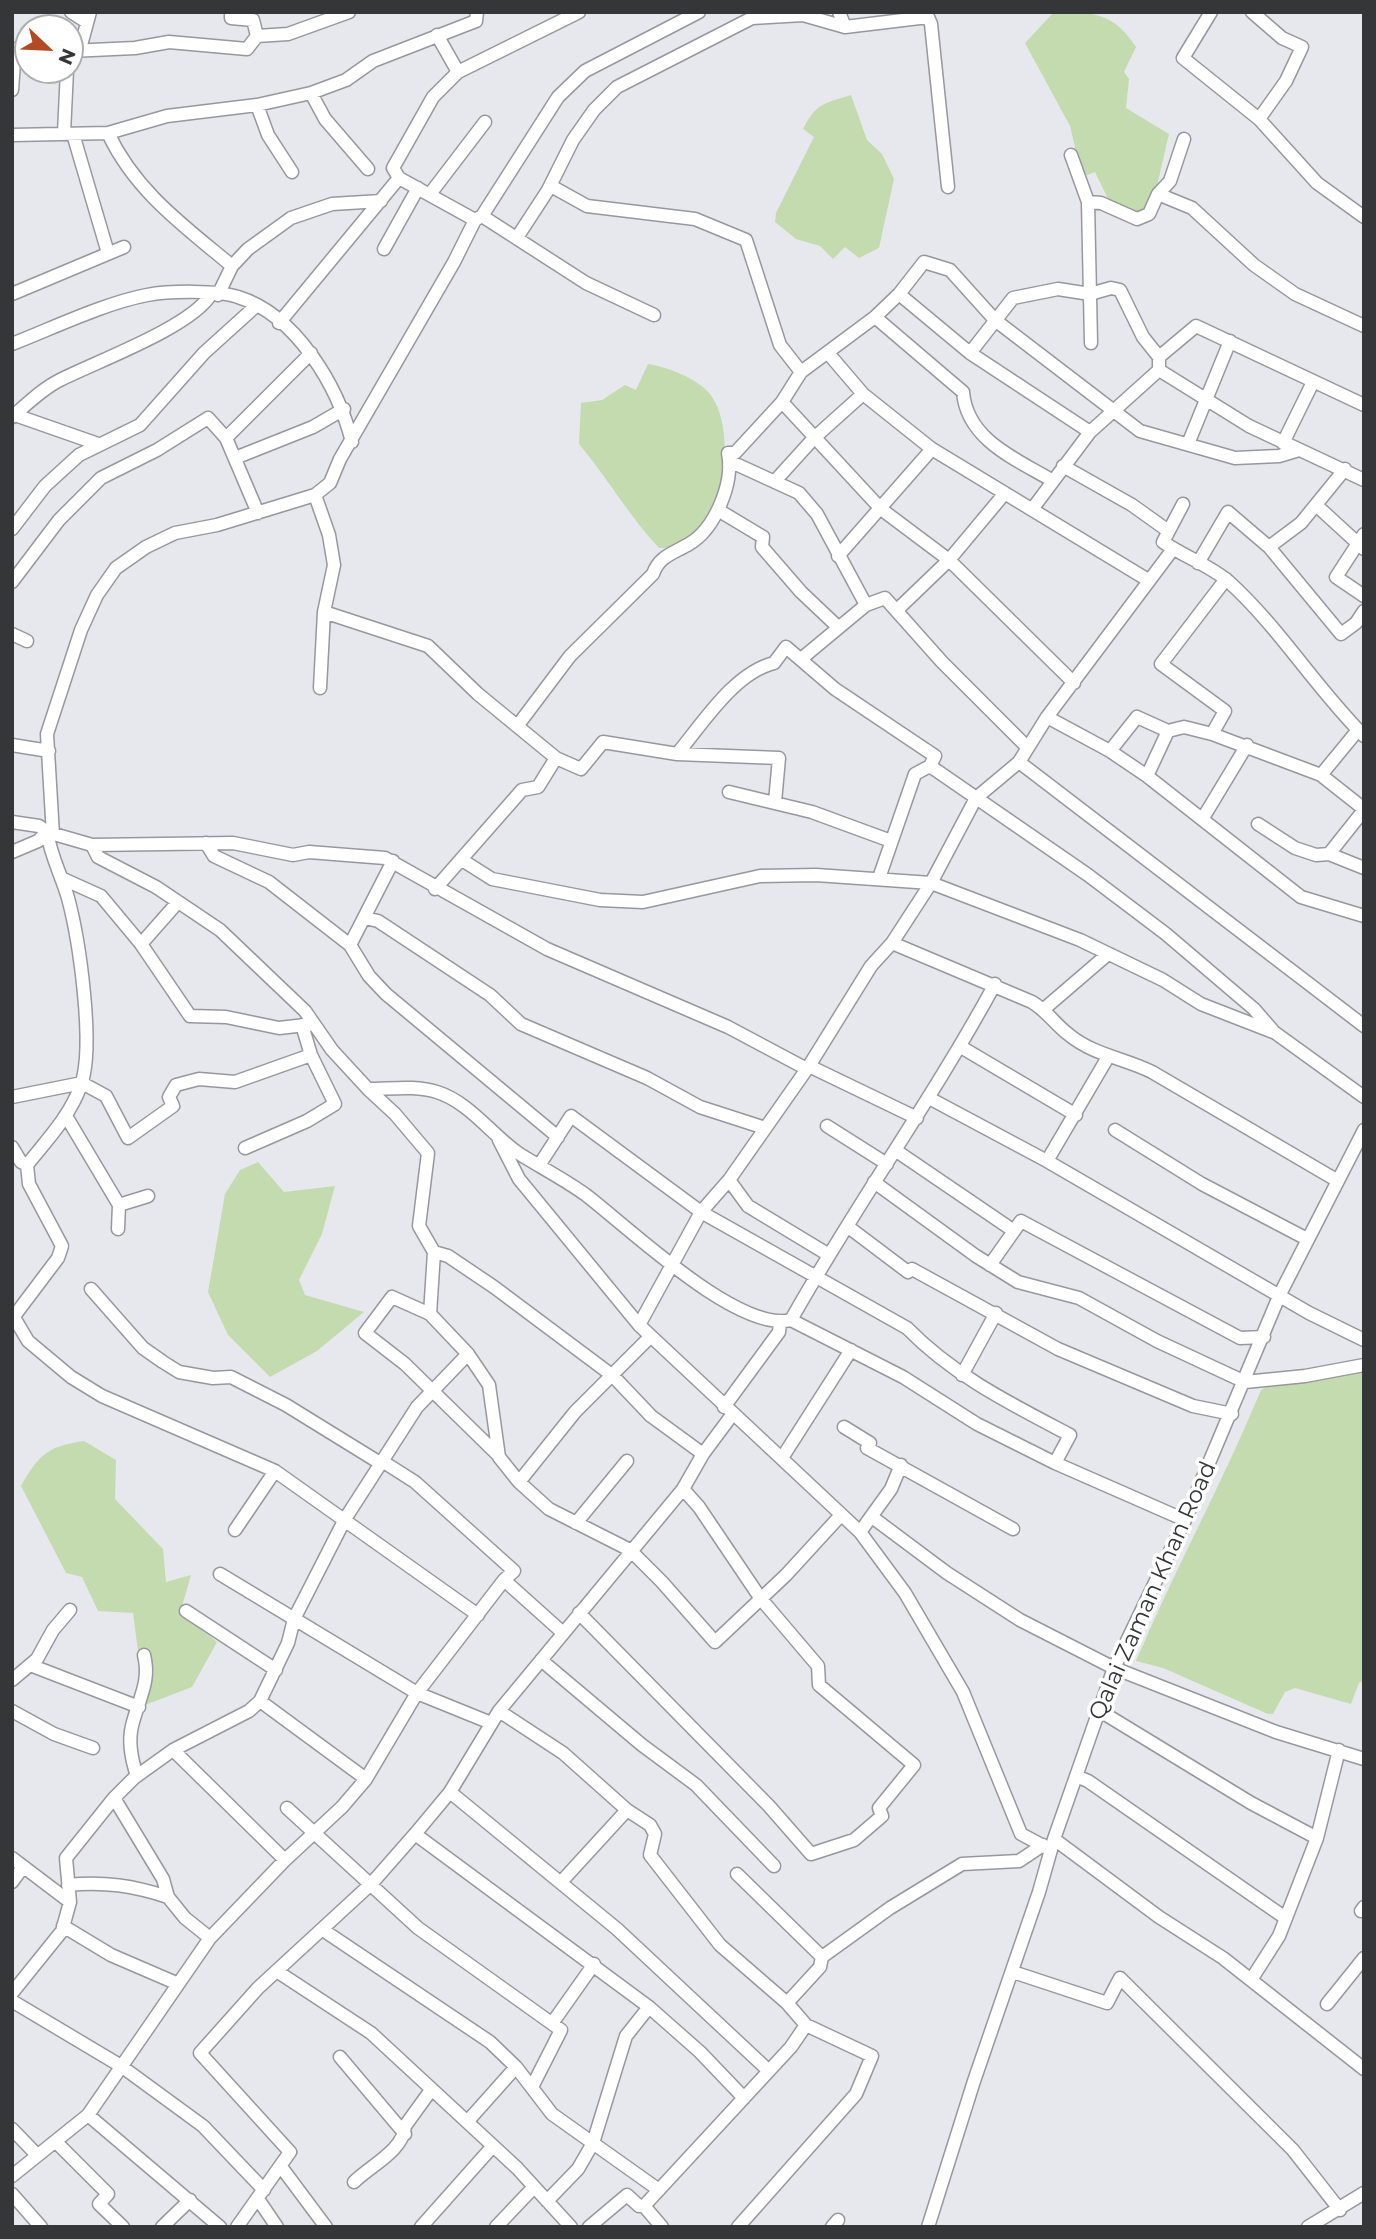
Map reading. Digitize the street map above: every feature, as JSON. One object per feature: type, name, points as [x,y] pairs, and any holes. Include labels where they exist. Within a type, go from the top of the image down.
[{"type":"street","points":[[71,12],[88,17]]},
{"type":"street","points":[[231,12],[231,18],[253,20],[257,36]]},
{"type":"street","points":[[84,50],[135,48],[169,42],[247,49],[257,36],[288,34],[349,12]]},
{"type":"street","points":[[12,135],[108,133],[167,116],[257,105],[311,93],[346,80],[373,61],[476,21],[477,12]]},
{"type":"street","points":[[579,12],[458,72],[433,97],[409,135],[393,168],[399,178],[518,236],[586,283],[654,315]]},
{"type":"street","points":[[478,1615],[275,1471],[102,1396],[71,1377],[28,1341],[13,1317],[58,1258],[62,1246],[29,1184],[27,1165],[66,1116],[82,1083],[86,1041],[81,972],[68,899],[51,858],[47,734],[60,687],[97,595],[116,568],[146,547],[175,533],[258,513],[315,495],[330,482],[340,459],[479,218],[558,96],[585,71],[699,12]]},
{"type":"street","points":[[1211,12],[1183,58],[1259,120],[1317,183],[1364,217]]},
{"type":"street","points":[[1252,12],[1282,38],[1302,47],[1286,80],[1259,120]]},
{"type":"street","points":[[842,13],[845,27]]},
{"type":"street","points":[[518,236],[551,186],[573,140],[594,110],[617,87],[752,18],[803,15],[845,27],[928,17],[931,24],[948,187]]},
{"type":"street","points":[[438,35],[458,72]]},
{"type":"street","points":[[67,84],[69,134],[108,253]]},
{"type":"street","points":[[311,93],[326,119],[368,169]]},
{"type":"street","points":[[257,105],[268,135],[292,172]]},
{"type":"street","points":[[430,194],[485,122]]},
{"type":"street","points":[[108,133],[122,161],[148,193],[232,266]]},
{"type":"street","points":[[1088,202],[1101,203],[1137,219],[1149,214],[1158,194],[1170,181],[1184,139]]},
{"type":"street","points":[[1071,155],[1088,202],[1091,343]]},
{"type":"street","points":[[279,323],[399,178]]},
{"type":"street","points":[[551,186],[587,206],[695,219],[746,240],[780,345],[801,372]]},
{"type":"street","points":[[384,249],[418,188]]},
{"type":"street","points":[[1158,194],[1192,208],[1254,265],[1295,294],[1364,326]]},
{"type":"street","points":[[14,416],[59,380],[172,326],[206,302],[248,249],[291,218],[332,204],[381,201]]},
{"type":"street","points":[[12,294],[124,247]]},
{"type":"street","points":[[518,725],[570,656],[653,574],[656,564],[705,531],[718,510],[729,465],[727,453],[735,453],[782,402],[801,372],[875,317],[899,294],[924,262],[950,270],[995,320],[1140,431],[1235,458],[1279,456],[1299,450]]},
{"type":"street","points":[[970,353],[995,320],[1020,294],[1058,289],[1090,294],[1111,288],[1120,290],[1159,364],[1205,400],[1283,443],[1345,469],[1364,480]]},
{"type":"street","points":[[899,294],[970,353],[1090,432]]},
{"type":"street","points":[[12,344],[148,295],[236,296],[257,305],[311,353],[344,409],[352,442]]},
{"type":"street","points":[[12,529],[45,486],[79,455],[140,425],[204,353],[257,305]]},
{"type":"street","points":[[875,317],[963,392],[965,406],[978,433],[1053,481]]},
{"type":"street","points":[[1033,508],[1090,432],[1114,411],[1196,326],[1364,405]]},
{"type":"street","points":[[1188,444],[1230,341]]},
{"type":"street","points":[[226,438],[311,353]]},
{"type":"street","points":[[828,353],[863,394],[932,449],[1148,580]]},
{"type":"street","points":[[1283,443],[1313,382]]},
{"type":"street","points":[[775,481],[814,438],[863,394]]},
{"type":"street","points":[[782,402],[881,509],[949,560],[1074,684]]},
{"type":"street","points":[[234,458],[313,427],[344,409]]},
{"type":"street","points":[[14,416],[98,444]]},
{"type":"street","points":[[12,582],[59,520],[101,478],[157,450],[208,418],[226,438],[258,513]]},
{"type":"street","points":[[838,556],[932,449]]},
{"type":"street","points":[[729,465],[738,465],[799,493],[817,514],[866,605]]},
{"type":"street","points":[[1063,466],[1132,505],[1167,530]]},
{"type":"street","points":[[1269,547],[1301,523],[1345,469]]},
{"type":"street","points":[[897,610],[949,560],[1005,493]]},
{"type":"street","points":[[315,495],[329,536],[334,565],[324,612],[320,688]]},
{"type":"street","points":[[1183,504],[1163,542],[1226,579],[1270,625],[1309,676],[1361,733],[1321,775]]},
{"type":"street","points":[[1316,505],[1361,542],[1336,577],[1364,596]]},
{"type":"street","points":[[718,510],[763,537],[762,547],[801,592],[838,627]]},
{"type":"street","points":[[1198,563],[1228,512],[1269,547],[1341,634],[1360,627],[1364,611]]},
{"type":"street","points":[[639,1325],[701,1212],[729,1180],[807,1067],[871,965],[892,943],[931,883],[976,798],[1019,762],[1047,717],[1173,549]]},
{"type":"street","points":[[1212,734],[1225,711],[1161,664],[1226,579]]},
{"type":"street","points":[[801,659],[866,605],[885,598],[942,662],[1027,747]]},
{"type":"street","points":[[324,612],[428,646],[478,694],[556,758],[581,769],[603,742],[677,754],[779,758],[775,802]]},
{"type":"street","points":[[12,635],[27,641]]},
{"type":"street","points":[[677,754],[725,698],[757,667],[774,663],[786,647],[835,689],[935,756],[930,766],[915,774],[879,877]]},
{"type":"street","points":[[1047,717],[1110,751],[1147,776],[1301,897],[1364,916]]},
{"type":"street","points":[[1110,751],[1137,717],[1168,730],[1184,727],[1212,734],[1321,775],[1364,809],[1329,855]]},
{"type":"street","points":[[1147,776],[1168,730]]},
{"type":"street","points":[[12,745],[49,751]]},
{"type":"street","points":[[1203,818],[1247,746]]},
{"type":"street","points":[[435,889],[522,790],[538,787],[556,758]]},
{"type":"street","points":[[1019,762],[1364,1027]]},
{"type":"street","points":[[930,766],[1088,875],[1166,934],[1254,1009],[1274,1032],[1364,1097]]},
{"type":"street","points":[[729,792],[775,802],[891,841]]},
{"type":"street","points":[[12,822],[39,826],[50,833],[92,845],[206,843],[245,845],[293,855],[337,854],[385,858],[435,889],[547,949],[727,1027],[916,1118]]},
{"type":"street","points":[[1258,824],[1295,848],[1316,855],[1329,855],[1364,867]]},
{"type":"street","points":[[12,852],[50,833]]},
{"type":"street","points":[[206,843],[214,856],[269,882],[350,945],[369,976],[386,994],[558,1137]]},
{"type":"street","points":[[92,845],[98,857],[156,887],[220,930],[305,1010],[311,1055],[335,1104],[307,1121],[245,1148]]},
{"type":"street","points":[[461,860],[492,879],[600,900],[643,902],[760,876],[879,877],[931,883],[1108,954],[1163,980],[1201,1004],[1274,1032]]},
{"type":"street","points":[[350,945],[393,861]]},
{"type":"street","points":[[61,878],[101,895],[141,944],[190,1016],[226,1017],[279,1028],[308,1025]]},
{"type":"street","points":[[141,944],[178,902]]},
{"type":"street","points":[[365,918],[378,921],[490,995],[521,1024],[647,1079],[700,1107],[765,1128]]},
{"type":"street","points":[[892,943],[995,984],[1044,1009],[1068,1035],[1108,1057],[1124,1058],[1152,1072],[1338,1181]]},
{"type":"street","points":[[1044,1009],[1108,954]]},
{"type":"street","points":[[237,2227],[282,2168],[290,2152],[200,2053],[258,1988],[372,1883],[415,1834],[450,1792],[499,1712],[629,1550],[682,1489],[728,1411],[961,1047],[995,984]]},
{"type":"street","points":[[308,1025],[368,1090],[395,1114],[428,1153],[419,1226],[434,1252],[430,1314]]},
{"type":"street","points":[[961,1047],[1076,1115]]},
{"type":"street","points":[[12,1097],[82,1083],[106,1096],[128,1139],[173,1106],[169,1097],[176,1085],[199,1079],[235,1082],[311,1055]]},
{"type":"street","points":[[1047,1161],[1108,1057]]},
{"type":"street","points":[[368,1090],[417,1089],[437,1092],[459,1104],[517,1152],[586,1195],[671,1266],[757,1318],[785,1321],[851,1350],[904,1377],[977,1424],[1055,1464],[1185,1520]]},
{"type":"street","points":[[929,1098],[1047,1161],[1280,1294],[1362,1335]]},
{"type":"street","points":[[66,1116],[120,1205],[118,1228]]},
{"type":"street","points":[[540,1164],[571,1116],[701,1212],[907,1328],[934,1355],[986,1392],[1070,1435],[1055,1464]]},
{"type":"street","points":[[827,1126],[887,1164]]},
{"type":"street","points":[[1115,1130],[1202,1184],[1307,1239]]},
{"type":"street","points":[[494,1131],[519,1179],[639,1325],[860,1532],[905,1593],[963,1692],[1021,1834],[1049,1845],[1251,1980],[1364,2069]]},
{"type":"street","name":"Qalai Zaman Khan Road","points":[[928,2227],[1013,1972],[1049,1845],[1114,1668],[1185,1520],[1232,1414],[1280,1294],[1363,1135]]},
{"type":"street","points":[[12,1147],[21,1162],[27,1165]]},
{"type":"street","points":[[895,1150],[1014,1231]]},
{"type":"street","points":[[729,1180],[748,1206],[829,1255]]},
{"type":"street","points":[[874,1182],[1018,1282],[1079,1298],[1157,1341],[1245,1382],[1304,1376],[1364,1365]]},
{"type":"street","points":[[120,1205],[148,1196]]},
{"type":"street","points":[[990,1265],[1021,1221],[1240,1338],[1264,1337]]},
{"type":"street","points":[[847,1226],[908,1272],[912,1269],[1058,1349],[1193,1406],[1232,1414]]},
{"type":"street","points":[[434,1252],[448,1256],[494,1287],[613,1376],[651,1416],[702,1454]]},
{"type":"street","points":[[12,2176],[88,2115],[176,1983],[210,1938],[366,1779],[417,1693],[504,1580],[514,1571],[415,1482],[286,1405],[232,1377],[213,1378],[179,1372],[163,1362],[143,1348],[91,1289]]},
{"type":"street","points":[[499,1457],[489,1385],[468,1354],[430,1314],[392,1297],[365,1333],[405,1364],[499,1457],[519,1482],[549,1509],[629,1550],[662,1581],[715,1642],[761,1600],[841,1515]]},
{"type":"street","points":[[962,1375],[996,1313]]},
{"type":"street","points":[[519,1482],[575,1412],[651,1336]]},
{"type":"street","points":[[782,1458],[851,1350]]},
{"type":"street","points":[[12,1993],[63,1926],[70,1902],[66,1858],[114,1798],[137,1776],[173,1750],[249,1711],[260,1701],[276,1671],[294,1619],[345,1519],[417,1407],[468,1354]]},
{"type":"street","points":[[844,1427],[870,1443],[867,1448],[1013,1529]]},
{"type":"street","points":[[576,1523],[627,1461]]},
{"type":"street","points":[[860,1532],[891,1489],[901,1465]]},
{"type":"street","points":[[235,1530],[275,1471]]},
{"type":"street","points":[[579,1613],[814,1854],[854,1840],[882,1816],[879,1808],[914,1765],[818,1685],[818,1666],[761,1600],[699,1507],[682,1489]]},
{"type":"street","points":[[872,1517],[947,1573],[1020,1620],[1114,1668],[1276,1732],[1364,1759]]},
{"type":"street","points":[[220,1574],[417,1693],[429,1695],[491,1723]]},
{"type":"street","points":[[504,1580],[562,1632]]},
{"type":"street","points":[[12,1680],[30,1665],[70,1610]]},
{"type":"street","points":[[186,1611],[276,1671]]},
{"type":"street","points":[[137,1776],[132,1759],[131,1727],[139,1707],[146,1675],[144,1655]]},
{"type":"street","points":[[541,1660],[642,1745],[696,1785],[774,1866]]},
{"type":"street","points":[[30,1665],[139,1707]]},
{"type":"street","points":[[260,1701],[366,1779]]},
{"type":"street","points":[[12,1711],[54,1734],[93,1748]]},
{"type":"street","points":[[1100,1711],[1251,1803],[1317,1838]]},
{"type":"street","points":[[499,1712],[563,1753],[628,1810],[650,1825],[655,1834],[650,1855],[720,1945],[787,2003],[806,2025],[872,2056],[856,2094],[738,2227]]},
{"type":"street","points":[[173,1750],[285,1860]]},
{"type":"street","points":[[1251,1980],[1279,1936],[1284,1917],[1317,1838],[1339,1750]]},
{"type":"street","points":[[1076,1776],[1088,1781],[1284,1917]]},
{"type":"street","points":[[450,1792],[562,1881],[769,2071]]},
{"type":"street","points":[[114,1798],[163,1879],[168,1897],[185,1918],[210,1938]]},
{"type":"street","points":[[287,1808],[372,1883],[418,1928],[561,2030],[533,2087]]},
{"type":"street","points":[[562,1881],[628,1810]]},
{"type":"street","points":[[415,1834],[649,2007],[700,2052],[744,2098]]},
{"type":"street","points":[[787,2003],[820,1967],[822,1957],[890,1909],[962,1864],[1019,1861],[1049,1845]]},
{"type":"street","points":[[12,1858],[70,1902]]},
{"type":"street","points":[[12,1882],[23,1867]]},
{"type":"street","points":[[737,1874],[822,1957]]},
{"type":"street","points":[[68,1885],[96,1882],[133,1886],[168,1897]]},
{"type":"street","points":[[63,1926],[111,1955],[176,1983]]},
{"type":"street","points":[[323,1930],[490,2042],[516,2067],[552,2114],[659,2190]]},
{"type":"street","points":[[1327,2004],[1364,1958]]},
{"type":"street","points":[[553,2022],[594,1964]]},
{"type":"street","points":[[278,1972],[371,2033],[493,2146],[571,2227]]},
{"type":"street","points":[[1013,1972],[1107,2003],[1120,1978],[1293,2150],[1340,2210]]},
{"type":"street","points":[[12,2001],[121,2066],[203,2126],[261,2194],[277,2227]]},
{"type":"street","points":[[547,2202],[578,2169],[593,2143],[626,2036],[649,2007]]},
{"type":"street","points":[[644,2206],[791,2048],[806,2025]]},
{"type":"street","points":[[340,2057],[405,2134]]},
{"type":"street","points":[[467,2122],[516,2067]]},
{"type":"street","points":[[354,2182],[397,2145],[405,2134],[405,2126],[431,2091]]},
{"type":"street","points":[[88,2115],[220,2227]]},
{"type":"street","points":[[12,2129],[37,2155]]},
{"type":"street","points":[[56,2142],[108,2194],[99,2204],[122,2227]]},
{"type":"street","points":[[421,2227],[493,2146]]},
{"type":"street","points":[[282,2168],[326,2227]]},
{"type":"street","points":[[496,2227],[533,2188]]},
{"type":"street","points":[[1308,2227],[1364,2193]]},
{"type":"street","points":[[12,2194],[41,2227]]},
{"type":"street","points":[[589,2227],[626,2195],[639,2206],[644,2206],[662,2227]]},
{"type":"street","points":[[162,2227],[190,2200]]},
{"type":"green space","points":[[1054,12],[1101,16],[1119,27],[1136,47],[1124,72],[1129,79],[1126,108],[1169,134],[1157,186],[1144,211],[1130,213],[1109,201],[1095,172],[1082,177],[1070,126],[1025,43]]},
{"type":"green space","points":[[851,95],[867,140],[882,154],[894,179],[879,248],[859,258],[845,247],[833,259],[820,246],[796,239],[775,222],[776,213],[814,137],[803,129],[808,120],[822,105]]},
{"type":"green space","points":[[648,364],[681,374],[704,388],[719,412],[724,436],[720,488],[711,512],[698,532],[681,544],[659,548],[579,444],[581,403],[602,400],[625,385],[636,390]]},
{"type":"green space","points":[[258,1162],[284,1192],[335,1186],[322,1234],[299,1280],[305,1295],[364,1312],[317,1351],[270,1377],[228,1335],[208,1292],[225,1194],[240,1170]]},
{"type":"green space","points":[[1364,1372],[1364,1680],[1359,1683],[1351,1704],[1295,1688],[1285,1692],[1273,1714],[1268,1714],[1163,1668],[1136,1661],[1261,1390],[1269,1385]]},
{"type":"green space","points":[[84,1441],[116,1460],[115,1499],[163,1549],[166,1582],[191,1575],[180,1613],[217,1642],[192,1687],[145,1705],[133,1613],[98,1611],[82,1577],[66,1573],[21,1486],[45,1454],[61,1446]]}]
